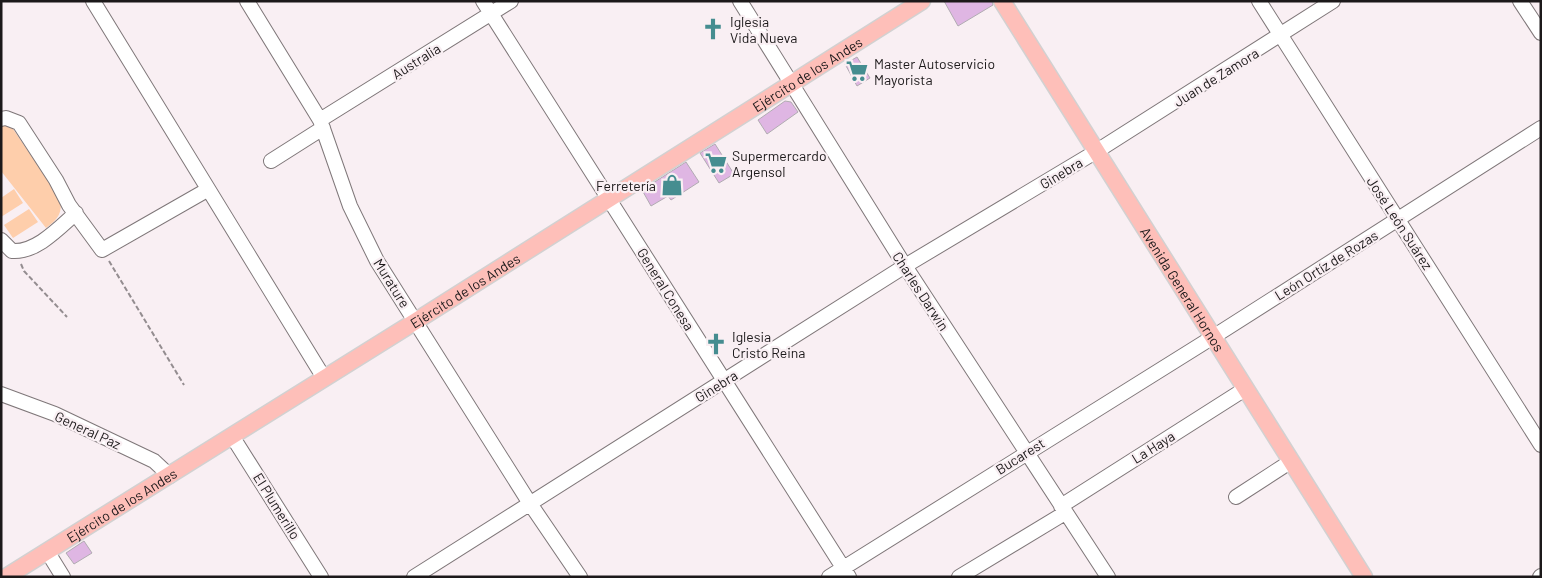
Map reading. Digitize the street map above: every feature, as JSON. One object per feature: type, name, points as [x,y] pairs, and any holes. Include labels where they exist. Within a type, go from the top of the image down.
[{"type":"main road","name":"Ejército de los Andes","points":[[6,577],[170,476],[922,1]]},
{"type":"main road","name":"Avenida General Hornos","points":[[1002,1],[1364,577]]},
{"type":"street","name":"Murature","points":[[247,1],[321,124],[357,221],[377,261],[529,502],[580,577]]},
{"type":"street","name":"General Conesa","points":[[483,1],[846,572]]},
{"type":"street","name":"Australia","points":[[271,161],[321,124],[511,1]]},
{"type":"street","name":"Charles Darwin","points":[[740,1],[905,266],[1108,577]]},
{"type":"street","name":"José León Suárez","points":[[1259,1],[1541,445]]},
{"type":"street","name":"Juan de Zamora","points":[[1097,151],[1334,1]]},
{"type":"street","points":[[1520,1],[1541,33]]},
{"type":"street","points":[[95,2],[324,378]]},
{"type":"street","points":[[1,119],[6,118],[19,123],[56,180],[69,205],[102,250],[208,190]]},
{"type":"street","name":"León Ortíz de Rozas","points":[[1213,337],[1541,128]]},
{"type":"street","name":"Ginebra","points":[[414,577],[529,502],[724,382],[905,266],[1097,151]]},
{"type":"street","points":[[1,240],[12,251],[19,252],[40,242],[76,213]]},
{"type":"street","name":"Bucarest","points":[[828,577],[846,572],[1026,452],[1213,337]]},
{"type":"street","name":"La Haya","points":[[959,577],[1245,389]]},
{"type":"street","name":"General Paz","points":[[1,394],[55,414],[154,461],[170,476]]},
{"type":"street","name":"El Plumerillo","points":[[232,436],[322,577]]},
{"type":"street","points":[[1236,497],[1290,462]]},
{"type":"street","points":[[47,551],[63,577]]},
{"type":"path","points":[[102,250],[184,385]]},
{"type":"path","points":[[19,252],[20,262],[24,271],[67,317]]},
{"type":"shaded area","points":[[1,123],[11,126],[60,198],[61,208],[59,215],[46,228],[1,171]]},
{"type":"shaded area","points":[[14,189],[23,203],[1,217],[1,198]]},
{"type":"shaded area","points":[[29,209],[38,222],[13,238],[4,225]]},
{"type":"building","points":[[944,1],[992,1],[993,5],[958,26]]},
{"type":"building","name":"Master Autoservicio Mayorista","points":[[857,57],[870,78],[857,86],[845,64]]},
{"type":"building","points":[[785,101],[791,102],[798,112],[767,134],[758,120]]},
{"type":"building","name":"Supermercardo Argensol","points":[[715,144],[734,174],[719,183],[700,153]]},
{"type":"building","points":[[686,162],[699,182],[671,200],[668,196],[651,206],[642,190]]},
{"type":"building","points":[[84,541],[92,553],[74,564],[66,553]]},
{"type":"place","name":"Iglesia Vida Nueva","points":[[713,29]]},
{"type":"place","name":"Master Autoservicio Mayorista","points":[[857,71]]},
{"type":"place","name":"Supermercardo Argensol","points":[[716,163]]},
{"type":"place","name":"Ferretería","points":[[672,185]]},
{"type":"place","name":"Iglesia Cristo Reina","points":[[716,344]]}]
